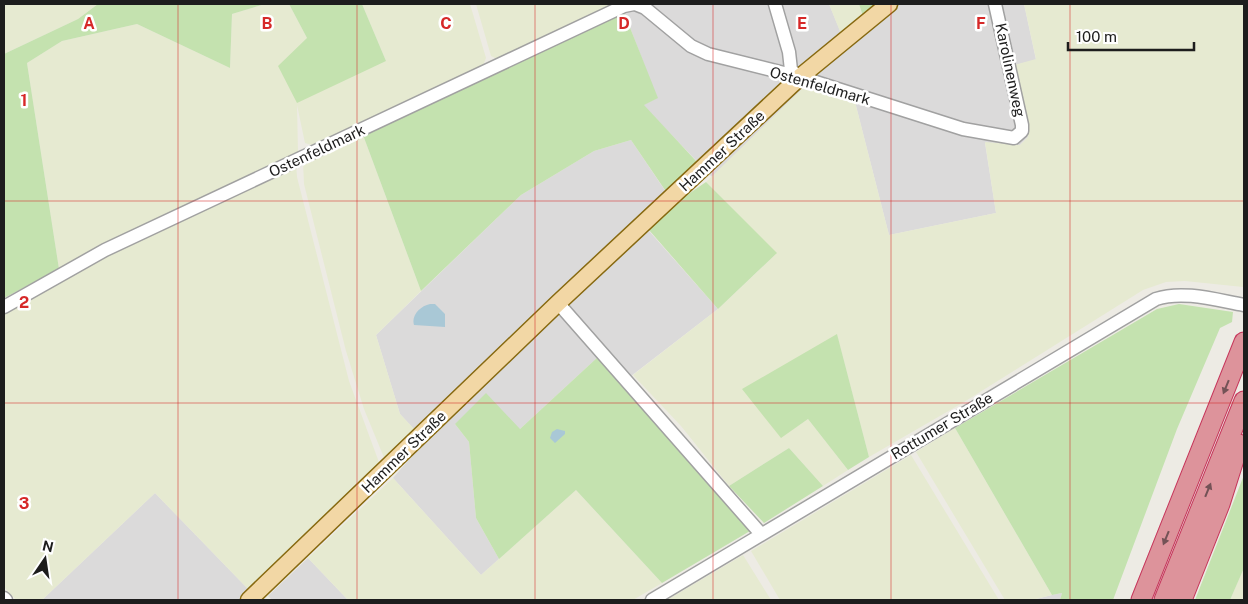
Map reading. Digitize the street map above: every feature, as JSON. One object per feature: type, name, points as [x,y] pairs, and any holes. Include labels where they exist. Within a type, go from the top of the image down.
[{"type":"highway","points":[[1141,600],[1244,342]]},
{"type":"highway","points":[[1164,600],[1244,401]]},
{"type":"highway","points":[[1182,600],[1220,504],[1244,429]]},
{"type":"main road","name":"Hammer Straße","points":[[249,600],[558,303],[800,77],[889,4]]},
{"type":"street","name":"Ostenfeldmark","points":[[4,306],[104,250],[624,6],[634,4],[645,8],[690,46],[708,54],[800,77],[962,129],[1014,138],[1019,136]]},
{"type":"street","points":[[775,4],[789,52],[792,70],[800,77]]},
{"type":"street","name":"Karolinenweg","points":[[995,4],[1022,125],[1019,136]]},
{"type":"street","name":"Rottumer Straße","points":[[652,600],[1156,298],[1169,294],[1244,305]]},
{"type":"street","points":[[558,303],[761,534]]},
{"type":"shaded area","points":[[621,4],[829,4],[841,33],[877,4],[1024,4],[1036,60],[1011,66],[1028,137],[1020,145],[985,143],[996,213],[889,235],[854,98],[809,83],[712,177],[643,105],[657,98]]},
{"type":"shaded area","points":[[631,140],[674,204],[649,231],[718,309],[622,383],[599,356],[520,429],[455,424],[469,442],[476,518],[499,559],[481,575],[393,478],[425,441],[400,414],[376,335],[521,195],[594,151]]},
{"type":"shaded area","points":[[155,493],[249,590],[239,600],[42,600]]},
{"type":"shaded area","points":[[308,558],[348,600],[272,600],[268,596]]},
{"type":"shaded area","points":[[1062,593],[1060,600],[1032,600],[1052,595]]},
{"type":"green space","points":[[4,4],[98,4],[78,19],[4,54]]},
{"type":"green space","points":[[98,4],[265,4],[232,14],[230,68],[137,24],[62,41],[27,63],[59,269],[4,298],[4,54],[78,19]]},
{"type":"green space","points":[[265,4],[289,4],[307,38],[386,61],[362,4],[470,4],[486,58],[482,68],[318,147],[305,143],[297,105],[298,152],[59,269],[27,63],[62,41],[137,24],[230,68],[232,14]]},
{"type":"green space","points":[[289,4],[362,4],[386,61],[297,103],[278,66],[307,38]]},
{"type":"green space","points":[[476,4],[619,4],[501,61],[491,56]]},
{"type":"green space","points":[[829,4],[859,4],[863,16],[841,34]]},
{"type":"green space","points":[[859,4],[877,4],[863,16]]},
{"type":"green space","points":[[1024,4],[1244,4],[1243,287],[1185,281],[1166,282],[1143,290],[964,402],[869,457],[837,335],[781,437],[808,419],[848,470],[823,486],[789,448],[729,486],[681,426],[633,375],[718,309],[776,254],[706,182],[808,83],[854,98],[889,235],[996,213],[985,142],[1020,145],[1028,137],[1011,66],[1036,59]]},
{"type":"green space","points":[[623,10],[658,98],[644,105],[697,162],[667,193],[631,140],[594,151],[521,195],[421,291],[363,135]]},
{"type":"green space","points":[[363,135],[421,291],[376,335],[400,414],[416,431],[385,460],[364,409],[346,351],[304,184],[303,162]]},
{"type":"green space","points":[[296,164],[297,177],[349,381],[380,465],[249,590],[155,493],[42,600],[16,600],[4,587],[4,310],[105,252]]},
{"type":"green space","points":[[706,182],[777,253],[718,309],[649,230],[674,204]]},
{"type":"green space","points":[[1179,304],[1233,312],[1232,322],[1220,328],[1177,429],[1113,600],[1060,600],[1062,593],[1052,595],[955,428],[1157,309]]},
{"type":"green space","points":[[837,334],[869,457],[848,470],[808,419],[781,438],[742,389]]},
{"type":"green space","points":[[599,356],[750,531],[662,583],[576,490],[499,559],[476,518],[469,442],[455,424],[486,393],[520,429]]},
{"type":"green space","points":[[955,428],[1052,595],[1032,600],[1005,600],[916,452]]},
{"type":"green space","points":[[789,448],[823,486],[764,523],[729,486]]},
{"type":"green space","points":[[911,455],[999,600],[780,600],[751,551]]},
{"type":"green space","points":[[1244,475],[1244,568],[1230,600],[1195,600]]},
{"type":"green space","points":[[393,478],[481,575],[576,490],[662,583],[633,600],[348,600],[308,558]]},
{"type":"green space","points":[[743,555],[771,600],[667,600]]},
{"type":"green space","points":[[1244,568],[1244,600],[1230,600]]},
{"type":"water","points":[[430,304],[435,304],[445,314],[445,327],[414,325],[413,322],[417,312]]},
{"type":"water","points":[[557,429],[565,431],[565,434],[555,443],[550,438],[552,432]]}]
